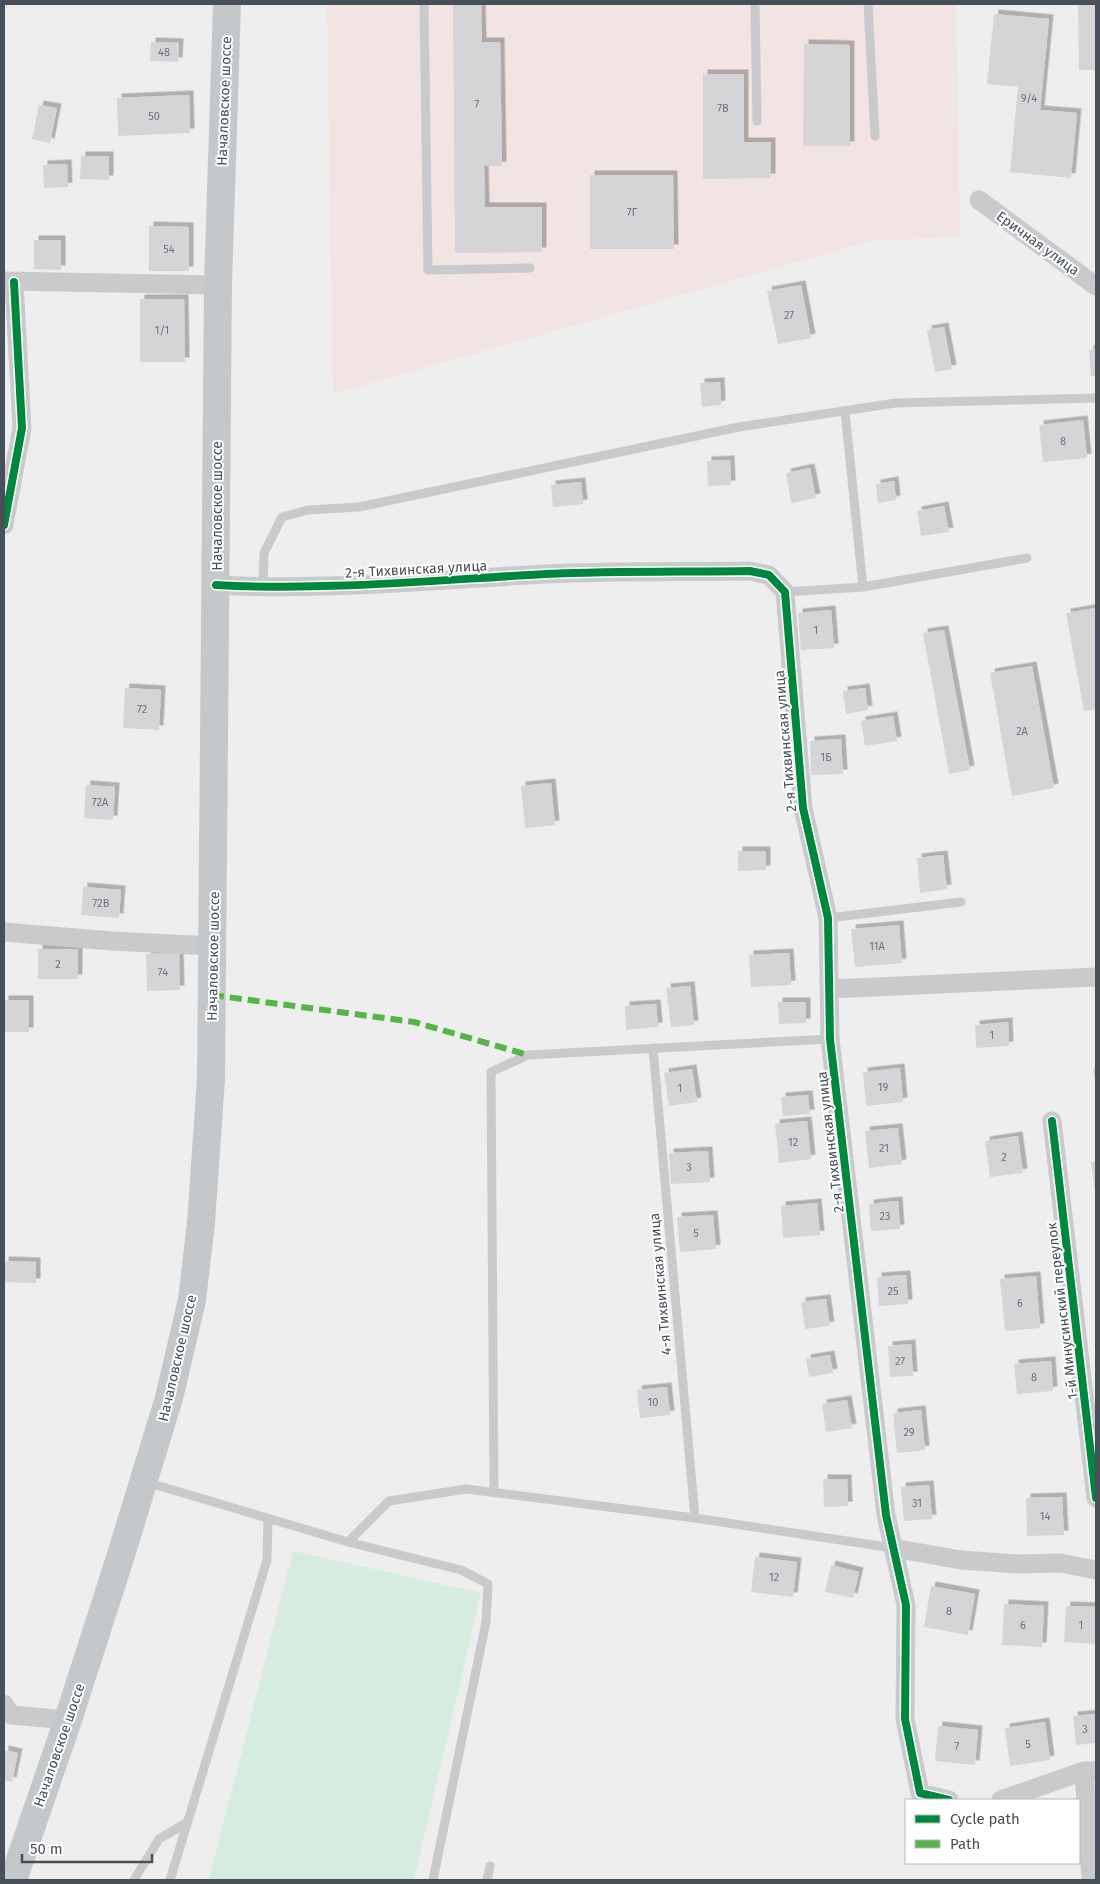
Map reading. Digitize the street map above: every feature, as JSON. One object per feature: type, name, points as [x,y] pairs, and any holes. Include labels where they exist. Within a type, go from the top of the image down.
[{"type":"main road","name":"Началовское шоссе","points":[[13,1880],[68,1720],[169,1398],[192,1300],[201,1223],[211,1079],[218,285],[227,4]]},
{"type":"street","name":"Еричная улица","points":[[979,200],[1096,286]]},
{"type":"street","points":[[4,525],[22,428],[9,281],[218,285]]},
{"type":"street","name":"2-я Тихвинская улица","points":[[216,585],[263,588],[382,585],[547,574],[750,571],[769,575],[785,592],[803,808],[828,918],[830,1039],[886,1515],[906,1605],[905,1719],[920,1793],[945,1799]]},
{"type":"street","points":[[4,932],[112,941],[213,946]]},
{"type":"street","points":[[830,989],[1096,977]]},
{"type":"street","name":"1-й Минусинский переулок","points":[[1052,1121],[1096,1498]]},
{"type":"street","points":[[893,1548],[961,1560],[1019,1564],[1060,1563],[1096,1570]]},
{"type":"street","points":[[4,1704],[11,1715],[68,1720]]},
{"type":"street","points":[[1004,1799],[1090,1771],[1091,1880]]},
{"type":"lane","points":[[424,4],[428,270],[530,268]]},
{"type":"lane","points":[[755,4],[757,121]]},
{"type":"lane","points":[[868,4],[875,136]]},
{"type":"lane","points":[[263,588],[264,553],[282,517],[308,510],[359,507],[739,427],[845,411],[895,404],[1096,398]]},
{"type":"lane","points":[[845,411],[863,587]]},
{"type":"lane","points":[[785,592],[863,587],[1027,558]]},
{"type":"lane","points":[[828,918],[961,902]]},
{"type":"lane","points":[[494,1493],[491,1072],[528,1055],[830,1039]]},
{"type":"lane","name":"4-я Тихвинская улица","points":[[653,1048],[695,1518]]},
{"type":"lane","points":[[144,1481],[348,1542],[461,1570],[488,1584],[486,1622],[433,1880]]},
{"type":"lane","points":[[348,1542],[389,1501],[466,1489],[695,1518],[893,1548]]},
{"type":"lane","points":[[170,1880],[267,1560],[268,1519]]},
{"type":"lane","points":[[134,1880],[159,1839],[188,1822]]},
{"type":"lane","points":[[487,1880],[490,1866]]},
{"type":"shaded area","points":[[327,4],[956,4],[960,237],[871,241],[333,394]]},
{"type":"green space","points":[[293,1551],[481,1593],[414,1880],[209,1880]]},
{"type":"building","points":[[453,4],[481,4],[482,42],[500,42],[502,166],[484,166],[485,207],[542,207],[542,252],[455,253]]},
{"type":"building","points":[[1078,4],[1096,4],[1096,70],[1079,70]]},
{"type":"building","points":[[994,14],[1049,19],[1040,110],[1077,113],[1071,178],[1010,172],[1018,87],[987,84]]},
{"type":"building","points":[[151,42],[179,43],[178,62],[150,61]]},
{"type":"building","points":[[804,44],[850,45],[850,146],[803,146]]},
{"type":"building","points":[[703,74],[744,74],[744,142],[771,142],[771,178],[703,179]]},
{"type":"building","points":[[189,95],[190,133],[118,136],[117,98]]},
{"type":"building","points":[[39,105],[57,108],[50,143],[32,139]]},
{"type":"building","points":[[81,156],[109,156],[109,180],[80,179]]},
{"type":"building","points":[[67,164],[68,187],[44,188],[43,165]]},
{"type":"building","points":[[590,175],[673,175],[674,249],[590,249]]},
{"type":"building","points":[[149,226],[189,227],[189,271],[149,271]]},
{"type":"building","points":[[34,240],[61,240],[61,270],[34,269]]},
{"type":"building","points":[[801,285],[811,338],[778,344],[767,291]]},
{"type":"building","points":[[140,299],[184,299],[185,362],[140,362]]},
{"type":"building","points":[[944,327],[952,369],[935,372],[927,330]]},
{"type":"building","points":[[1096,349],[1096,376],[1091,376],[1089,350]]},
{"type":"building","points":[[720,382],[721,405],[702,407],[700,383]]},
{"type":"building","points":[[1083,420],[1087,458],[1043,462],[1039,425]]},
{"type":"building","points":[[730,460],[731,485],[708,486],[707,461]]},
{"type":"building","points":[[810,468],[816,498],[791,503],[786,473]]},
{"type":"building","points":[[894,481],[896,500],[878,503],[876,484]]},
{"type":"building","points":[[581,482],[583,504],[553,507],[551,485]]},
{"type":"building","points":[[944,506],[949,532],[921,536],[917,511]]},
{"type":"building","points":[[1096,608],[1096,709],[1084,711],[1066,613]]},
{"type":"building","points":[[831,610],[834,648],[801,650],[798,613]]},
{"type":"building","points":[[944,630],[970,770],[949,774],[923,633]]},
{"type":"building","points":[[1032,666],[1054,788],[1012,796],[990,673]]},
{"type":"building","points":[[125,688],[161,690],[159,730],[123,728]]},
{"type":"building","points":[[865,688],[868,710],[846,714],[843,691]]},
{"type":"building","points":[[893,716],[897,741],[865,746],[861,721]]},
{"type":"building","points":[[841,739],[843,774],[811,775],[810,741]]},
{"type":"building","points":[[551,783],[555,825],[525,828],[521,786]]},
{"type":"building","points":[[86,785],[115,787],[113,820],[84,818]]},
{"type":"building","points":[[738,851],[766,851],[766,870],[738,871]]},
{"type":"building","points":[[943,855],[947,889],[920,893],[917,858]]},
{"type":"building","points":[[83,887],[121,890],[119,918],[81,915]]},
{"type":"building","points":[[899,925],[902,963],[855,967],[851,929]]},
{"type":"building","points":[[38,949],[78,949],[78,979],[38,979]]},
{"type":"building","points":[[179,953],[180,990],[147,991],[146,954]]},
{"type":"building","points":[[789,953],[791,985],[751,987],[749,955]]},
{"type":"building","points":[[690,986],[694,1025],[671,1027],[666,988]]},
{"type":"building","points":[[4,1000],[29,1000],[29,1032],[4,1032]]},
{"type":"building","points":[[778,1002],[806,1002],[806,1023],[779,1024]]},
{"type":"building","points":[[656,1004],[658,1027],[626,1030],[625,1006]]},
{"type":"building","points":[[1008,1022],[1009,1046],[976,1048],[975,1025]]},
{"type":"building","points":[[1096,1067],[1096,1082],[1095,1082],[1093,1068]]},
{"type":"building","points":[[900,1068],[903,1102],[866,1106],[863,1072]]},
{"type":"building","points":[[692,1069],[697,1102],[669,1106],[664,1073]]},
{"type":"building","points":[[808,1095],[810,1114],[783,1116],[781,1097]]},
{"type":"building","points":[[807,1121],[811,1159],[779,1163],[775,1124]]},
{"type":"building","points":[[898,1128],[902,1164],[869,1168],[865,1131]]},
{"type":"building","points":[[1018,1136],[1023,1173],[990,1177],[985,1141]]},
{"type":"building","points":[[708,1151],[710,1182],[671,1184],[669,1153]]},
{"type":"building","points":[[1096,1161],[1096,1191],[1095,1191],[1091,1162]]},
{"type":"building","points":[[898,1201],[900,1229],[871,1231],[869,1204]]},
{"type":"building","points":[[817,1203],[820,1235],[783,1238],[781,1206]]},
{"type":"building","points":[[713,1215],[716,1249],[680,1252],[677,1217]]},
{"type":"building","points":[[4,1261],[36,1262],[36,1283],[4,1282]]},
{"type":"building","points":[[906,1275],[908,1304],[879,1306],[877,1277]]},
{"type":"building","points":[[1036,1276],[1040,1328],[1005,1331],[1000,1279]]},
{"type":"building","points":[[826,1299],[830,1326],[805,1329],[801,1302]]},
{"type":"building","points":[[911,1344],[913,1376],[890,1377],[888,1346]]},
{"type":"building","points":[[830,1355],[833,1373],[809,1377],[806,1359]]},
{"type":"building","points":[[1051,1361],[1053,1391],[1017,1394],[1014,1364]]},
{"type":"building","points":[[667,1387],[670,1415],[640,1418],[637,1390]]},
{"type":"building","points":[[847,1400],[852,1428],[826,1432],[822,1404]]},
{"type":"building","points":[[921,1410],[925,1450],[897,1453],[893,1413]]},
{"type":"building","points":[[823,1479],[847,1479],[848,1506],[824,1507]]},
{"type":"building","points":[[929,1485],[932,1519],[904,1521],[901,1487]]},
{"type":"building","points":[[1062,1497],[1064,1535],[1027,1536],[1026,1498]]},
{"type":"building","points":[[755,1557],[797,1562],[793,1597],[751,1592]]},
{"type":"building","points":[[831,1565],[859,1572],[853,1598],[825,1592]]},
{"type":"building","points":[[931,1586],[975,1594],[968,1635],[924,1627]]},
{"type":"building","points":[[1004,1604],[1044,1606],[1042,1647],[1002,1645]]},
{"type":"building","points":[[1066,1606],[1096,1607],[1096,1644],[1064,1642]]},
{"type":"building","points":[[1096,1714],[1096,1743],[1076,1745],[1073,1716]]},
{"type":"building","points":[[1045,1722],[1050,1760],[1010,1766],[1005,1728]]},
{"type":"building","points":[[938,1726],[978,1730],[975,1765],[935,1761]]},
{"type":"building","points":[[4,1750],[18,1753],[12,1782],[4,1780]]},
{"type":"marked path","points":[[212,995],[414,1022],[528,1055]]},
{"type":"cycle path","points":[[4,525],[22,428],[14,282]]},
{"type":"cycle path","points":[[216,585],[340,586],[572,573],[750,571],[769,575],[785,592],[803,808],[828,918],[830,1039],[886,1515],[906,1605],[905,1719],[920,1793],[945,1799]]},
{"type":"cycle path","points":[[1052,1121],[1096,1498]]}]
